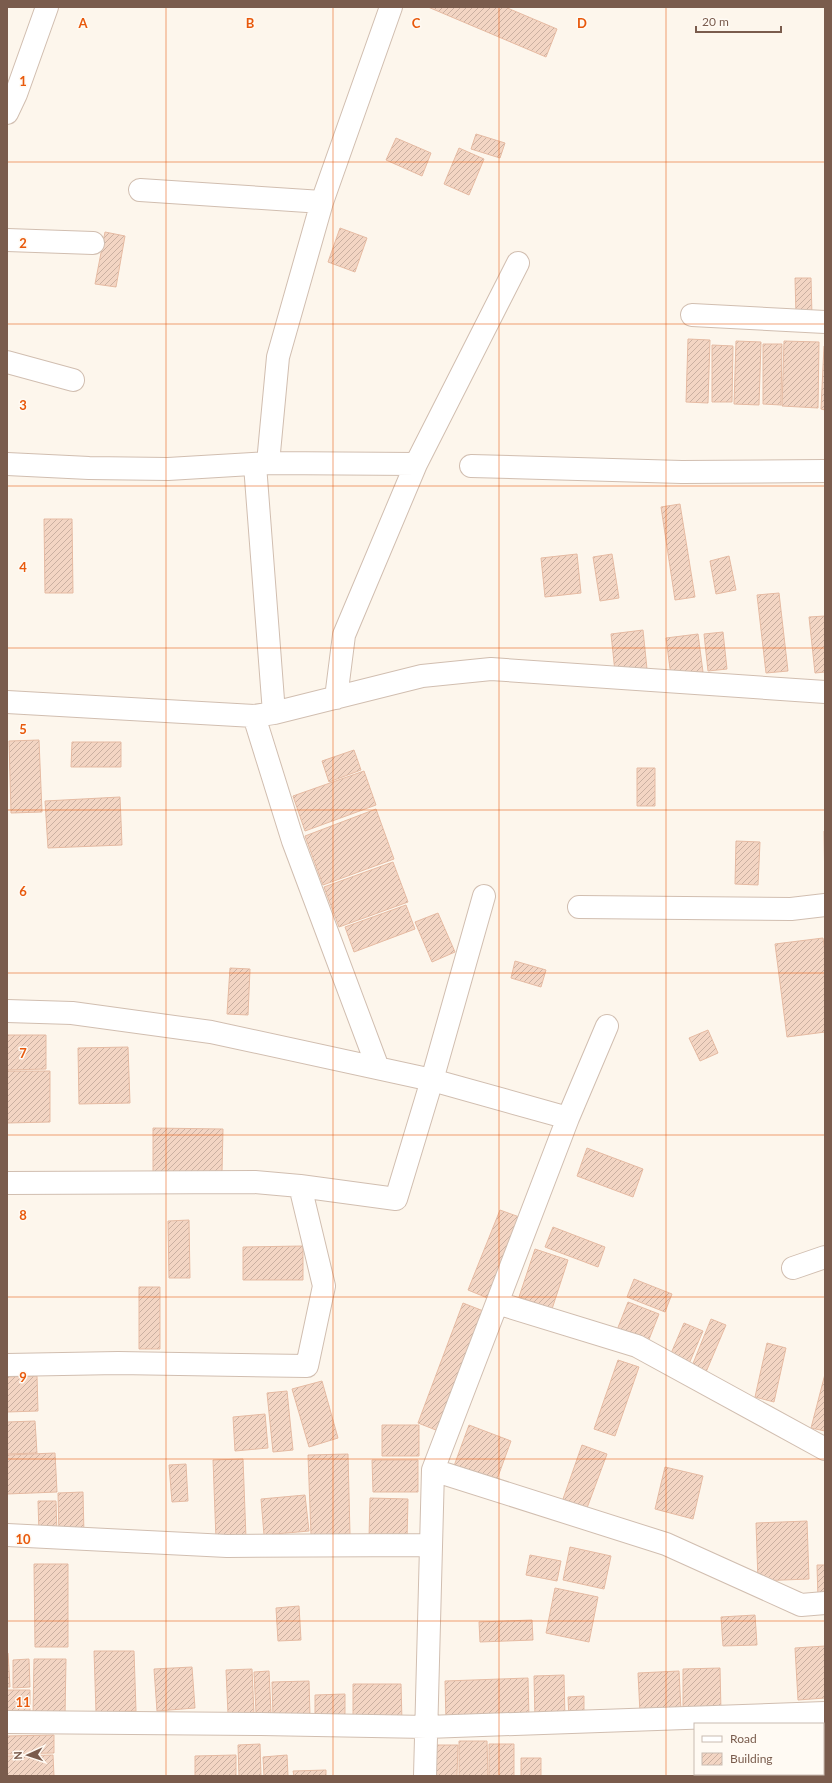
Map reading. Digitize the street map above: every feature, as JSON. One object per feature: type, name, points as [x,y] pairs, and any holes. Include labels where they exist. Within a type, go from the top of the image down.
[{"type":"street","points":[[7,114],[16,94],[47,7]]},
{"type":"street","points":[[378,1068],[293,841],[264,715],[262,464],[278,357],[322,202],[391,7]]},
{"type":"street","points":[[140,190],[322,202]]},
{"type":"street","points":[[7,240],[93,243]]},
{"type":"street","points":[[336,698],[344,635],[416,464],[518,263]]},
{"type":"street","points":[[692,315],[825,322]]},
{"type":"street","points":[[7,362],[73,380]]},
{"type":"street","points":[[7,464],[89,468],[160,469],[262,464],[416,464]]},
{"type":"street","points":[[471,466],[682,472],[825,471]]},
{"type":"street","points":[[7,702],[264,715],[422,676],[491,669],[825,692]]},
{"type":"street","points":[[7,1183],[217,1181],[300,1186],[396,1199],[432,1080],[484,896]]},
{"type":"street","points":[[579,907],[791,909],[825,905]]},
{"type":"street","points":[[7,1011],[72,1013],[211,1032],[432,1080],[568,1118]]},
{"type":"street","points":[[425,1776],[433,1470],[568,1118],[606,1026]]},
{"type":"street","points":[[7,1365],[118,1363],[307,1366],[324,1286],[300,1186]]},
{"type":"street","points":[[793,1268],[825,1257]]},
{"type":"street","points":[[497,1303],[637,1346],[825,1449]]},
{"type":"street","points":[[433,1470],[666,1544],[801,1605],[825,1604]]},
{"type":"street","points":[[7,1535],[227,1546],[431,1545]]},
{"type":"street","points":[[7,1722],[426,1727],[825,1713]]},
{"type":"building","points":[[428,7],[505,7],[557,29],[546,57]]},
{"type":"building","points":[[476,134],[505,143],[500,158],[471,149]]},
{"type":"building","points":[[396,138],[431,153],[422,176],[386,160]]},
{"type":"building","points":[[459,148],[484,159],[469,195],[444,184]]},
{"type":"building","points":[[340,228],[367,238],[355,272],[328,262]]},
{"type":"building","points":[[105,232],[125,236],[116,287],[95,284]]},
{"type":"building","points":[[795,278],[811,278],[812,316],[796,316]]},
{"type":"building","points":[[688,339],[710,340],[708,403],[686,402]]},
{"type":"building","points":[[736,341],[761,342],[759,405],[734,404]]},
{"type":"building","points":[[784,341],[819,342],[818,408],[782,406]]},
{"type":"building","points":[[763,344],[782,344],[781,405],[763,404]]},
{"type":"building","points":[[712,345],[733,346],[732,402],[712,402]]},
{"type":"building","points":[[825,346],[825,410],[821,409]]},
{"type":"building","points":[[680,504],[695,597],[675,600],[661,507]]},
{"type":"building","points":[[44,519],[72,519],[73,593],[45,593]]},
{"type":"building","points":[[577,554],[581,593],[545,597],[541,558]]},
{"type":"building","points":[[612,554],[619,598],[600,601],[593,557]]},
{"type":"building","points":[[729,556],[736,590],[716,594],[710,561]]},
{"type":"building","points":[[779,593],[788,671],[766,673],[757,595]]},
{"type":"building","points":[[825,616],[825,672],[815,673],[809,617]]},
{"type":"building","points":[[643,630],[647,669],[615,672],[611,634]]},
{"type":"building","points":[[723,632],[727,669],[708,671],[704,634]]},
{"type":"building","points":[[698,634],[703,672],[671,676],[666,638]]},
{"type":"building","points":[[39,740],[42,812],[11,813],[9,741]]},
{"type":"building","points":[[72,742],[121,742],[121,767],[71,767]]},
{"type":"building","points":[[354,750],[361,770],[329,782],[322,761]]},
{"type":"building","points":[[637,768],[655,768],[655,806],[637,806]]},
{"type":"building","points":[[364,771],[376,805],[305,831],[293,796]]},
{"type":"building","points":[[120,797],[122,845],[48,848],[45,801]]},
{"type":"building","points":[[376,809],[394,859],[323,885],[305,836]]},
{"type":"building","points":[[824,831],[825,831],[825,892]]},
{"type":"building","points":[[736,841],[760,842],[758,885],[735,884]]},
{"type":"building","points":[[393,862],[408,902],[339,927],[324,887]]},
{"type":"building","points":[[406,905],[415,929],[354,952],[345,927]]},
{"type":"building","points":[[438,913],[455,952],[432,962],[415,922]]},
{"type":"building","points":[[823,938],[825,951],[825,1032],[787,1037],[775,944]]},
{"type":"building","points":[[515,961],[546,970],[541,987],[511,978]]},
{"type":"building","points":[[230,968],[250,969],[248,1015],[227,1014]]},
{"type":"building","points":[[708,1030],[718,1053],[700,1061],[689,1038]]},
{"type":"building","points":[[7,1035],[46,1035],[46,1069],[7,1070]]},
{"type":"building","points":[[128,1047],[130,1103],[79,1104],[78,1048]]},
{"type":"building","points":[[7,1071],[50,1071],[50,1122],[7,1123]]},
{"type":"building","points":[[153,1128],[223,1129],[222,1172],[153,1172]]},
{"type":"building","points":[[587,1148],[643,1169],[633,1197],[577,1176]]},
{"type":"building","points":[[500,1210],[522,1218],[490,1299],[468,1290]]},
{"type":"building","points":[[189,1220],[190,1278],[169,1278],[168,1221]]},
{"type":"building","points":[[553,1227],[605,1247],[598,1267],[545,1247]]},
{"type":"building","points":[[303,1246],[303,1280],[243,1280],[243,1247]]},
{"type":"building","points":[[535,1249],[568,1260],[552,1309],[519,1297]]},
{"type":"building","points":[[634,1279],[672,1294],[665,1312],[627,1297]]},
{"type":"building","points":[[139,1287],[160,1287],[160,1349],[139,1349]]},
{"type":"building","points":[[628,1302],[659,1314],[648,1342],[617,1330]]},
{"type":"building","points":[[463,1303],[486,1312],[441,1432],[418,1423]]},
{"type":"building","points":[[711,1319],[726,1325],[706,1372],[692,1366]]},
{"type":"building","points":[[684,1323],[703,1331],[688,1366],[669,1358]]},
{"type":"building","points":[[767,1343],[786,1348],[774,1402],[755,1397]]},
{"type":"building","points":[[618,1360],[639,1367],[615,1436],[594,1429]]},
{"type":"building","points":[[825,1374],[825,1431],[811,1428]]},
{"type":"building","points":[[37,1376],[38,1411],[7,1412],[7,1377]]},
{"type":"building","points":[[322,1381],[338,1438],[309,1447],[292,1389]]},
{"type":"building","points":[[287,1391],[293,1450],[273,1452],[267,1393]]},
{"type":"building","points":[[265,1414],[268,1448],[235,1451],[233,1417]]},
{"type":"building","points":[[35,1421],[37,1453],[7,1454],[7,1422]]},
{"type":"building","points":[[382,1425],[419,1425],[419,1456],[382,1456]]},
{"type":"building","points":[[469,1425],[511,1441],[496,1482],[454,1466]]},
{"type":"building","points":[[582,1445],[607,1454],[587,1508],[563,1499]]},
{"type":"building","points":[[55,1453],[57,1492],[7,1494],[7,1455]]},
{"type":"building","points":[[348,1454],[350,1534],[311,1535],[308,1455]]},
{"type":"building","points":[[243,1459],[246,1538],[216,1539],[213,1460]]},
{"type":"building","points":[[372,1460],[418,1460],[418,1492],[373,1492]]},
{"type":"building","points":[[186,1464],[188,1501],[172,1502],[169,1465]]},
{"type":"building","points":[[665,1467],[703,1476],[693,1519],[655,1509]]},
{"type":"building","points":[[83,1492],[84,1535],[59,1536],[58,1493]]},
{"type":"building","points":[[305,1495],[309,1531],[264,1535],[261,1499]]},
{"type":"building","points":[[370,1498],[408,1499],[407,1539],[369,1538]]},
{"type":"building","points":[[38,1501],[56,1501],[57,1534],[39,1534]]},
{"type":"building","points":[[807,1521],[809,1579],[758,1581],[756,1523]]},
{"type":"building","points":[[570,1547],[611,1556],[604,1589],[563,1580]]},
{"type":"building","points":[[530,1555],[561,1561],[557,1581],[526,1575]]},
{"type":"building","points":[[34,1564],[68,1564],[68,1647],[35,1647]]},
{"type":"building","points":[[817,1565],[825,1565],[825,1599],[818,1599]]},
{"type":"building","points":[[555,1588],[598,1597],[589,1642],[546,1633]]},
{"type":"building","points":[[299,1606],[301,1640],[278,1641],[276,1608]]},
{"type":"building","points":[[755,1615],[757,1645],[723,1646],[721,1617]]},
{"type":"building","points":[[532,1620],[533,1640],[480,1642],[479,1622]]},
{"type":"building","points":[[825,1646],[825,1698],[798,1700],[795,1648]]},
{"type":"building","points":[[94,1651],[134,1651],[136,1711],[96,1712]]},
{"type":"building","points":[[8,1653],[10,1687],[7,1687]]},
{"type":"building","points":[[29,1659],[30,1687],[13,1688],[13,1660]]},
{"type":"building","points":[[34,1659],[66,1659],[65,1716],[33,1715]]},
{"type":"building","points":[[192,1667],[195,1708],[157,1711],[154,1669]]},
{"type":"building","points":[[720,1668],[721,1712],[683,1713],[683,1669]]},
{"type":"building","points":[[252,1669],[254,1714],[228,1714],[226,1670]]},
{"type":"building","points":[[269,1671],[271,1713],[256,1713],[254,1672]]},
{"type":"building","points":[[679,1671],[681,1711],[640,1713],[638,1673]]},
{"type":"building","points":[[564,1675],[565,1719],[535,1719],[534,1676]]},
{"type":"building","points":[[528,1678],[529,1718],[446,1721],[445,1681]]},
{"type":"building","points":[[309,1681],[310,1716],[273,1717],[272,1682]]},
{"type":"building","points":[[353,1684],[401,1684],[402,1722],[353,1722]]},
{"type":"building","points":[[7,1690],[30,1690],[30,1711],[7,1711]]},
{"type":"building","points":[[345,1694],[345,1715],[315,1716],[315,1695]]},
{"type":"building","points":[[584,1696],[584,1718],[569,1719],[568,1697]]},
{"type":"building","points":[[54,1735],[54,1753],[7,1754],[7,1736]]},
{"type":"building","points":[[825,1735],[825,1776],[813,1776],[824,1775]]},
{"type":"building","points":[[459,1741],[487,1741],[488,1776],[459,1776]]},
{"type":"building","points":[[260,1744],[261,1776],[239,1776],[238,1745]]},
{"type":"building","points":[[489,1744],[514,1744],[514,1776],[489,1776]]},
{"type":"building","points":[[433,1745],[458,1745],[457,1776],[433,1776]]},
{"type":"building","points":[[53,1755],[54,1776],[7,1776],[7,1756]]},
{"type":"building","points":[[236,1755],[236,1776],[195,1776],[195,1756]]},
{"type":"building","points":[[287,1755],[288,1776],[264,1776],[263,1757]]},
{"type":"building","points":[[521,1758],[541,1758],[541,1776],[521,1776]]},
{"type":"building","points":[[326,1770],[326,1776],[294,1776],[293,1771]]},
{"type":"building","points":[[734,1775],[752,1775],[752,1776]]},
{"type":"building","points":[[755,1775],[776,1775],[776,1776]]}]
